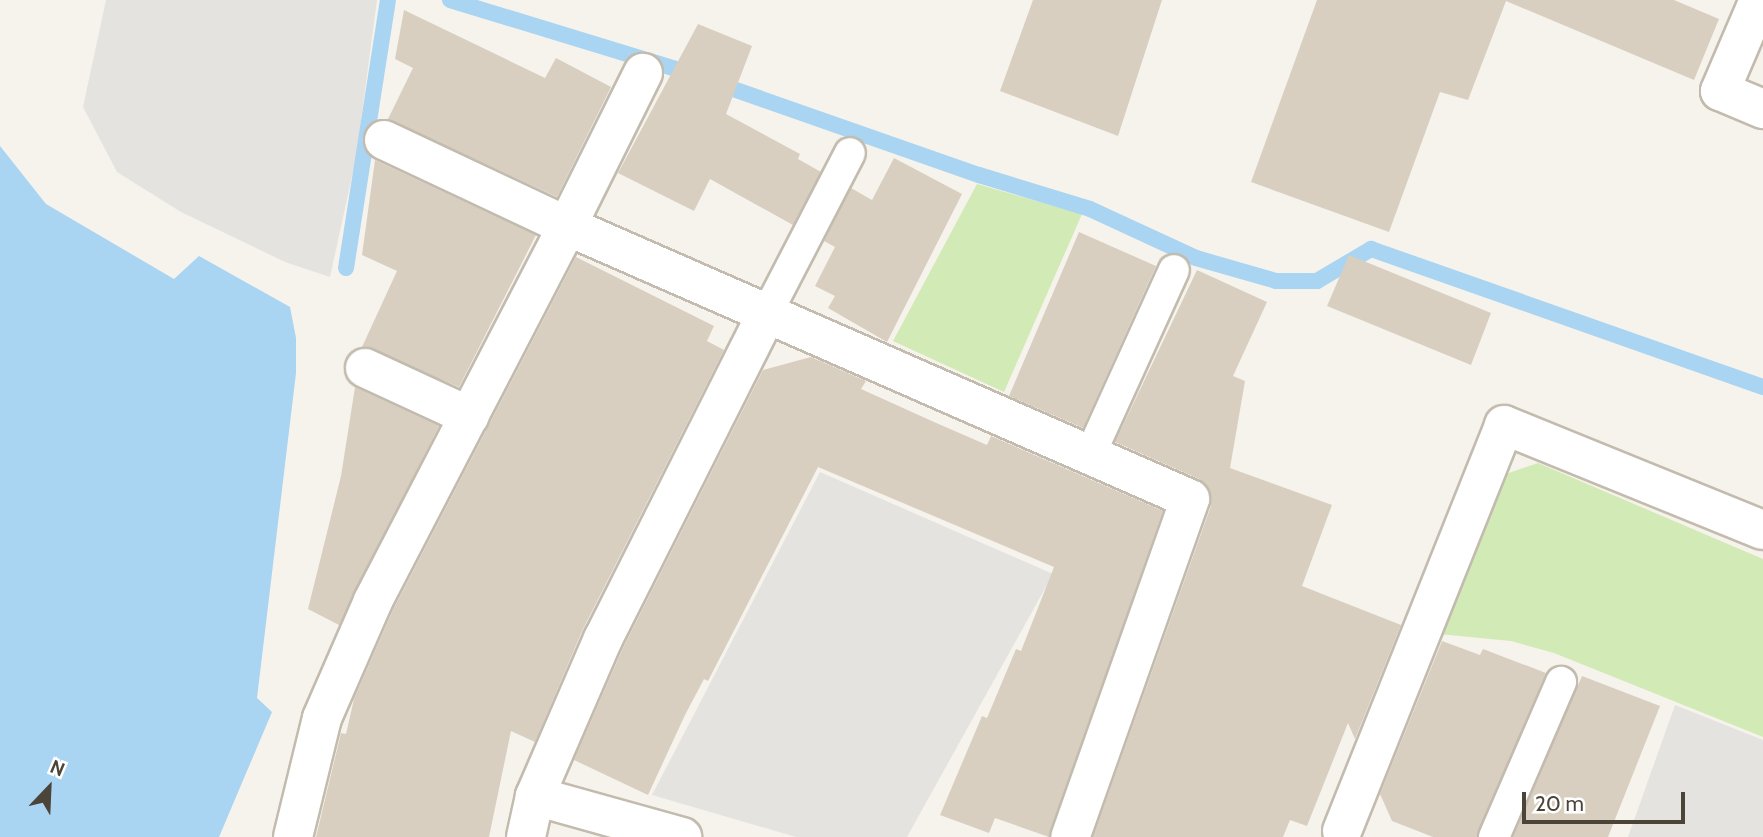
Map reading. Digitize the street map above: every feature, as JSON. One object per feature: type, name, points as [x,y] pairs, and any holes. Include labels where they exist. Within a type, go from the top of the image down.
[{"type":"street","points":[[1759,0],[1720,91],[1763,109]]},
{"type":"street","points":[[293,837],[327,706],[373,601],[643,73]]},
{"type":"street","points":[[384,140],[567,226],[1190,499],[1070,837]]},
{"type":"street","points":[[526,837],[536,796],[603,639],[767,313]]},
{"type":"street","points":[[365,368],[469,416]]},
{"type":"street","points":[[1346,835],[1504,425],[1763,530]]},
{"type":"street","points":[[536,796],[682,837]]},
{"type":"lane","points":[[767,313],[850,153]]},
{"type":"lane","points":[[1090,455],[1174,270]]},
{"type":"lane","points":[[1494,837],[1562,682]]},
{"type":"green space","points":[[977,184],[1082,214],[1004,392],[893,341]]},
{"type":"green space","points":[[1538,463],[1763,559],[1763,737],[1554,653],[1511,641],[1439,634],[1500,476]]},
{"type":"shaded area","points":[[106,0],[377,0],[356,158],[330,277],[285,262],[181,212],[117,172],[83,107]]},
{"type":"shaded area","points":[[820,472],[1053,574],[907,837],[796,837],[652,795]]},
{"type":"shaded area","points":[[1675,705],[1763,740],[1763,837],[1628,837]]},
{"type":"water","points":[[0,146],[46,204],[174,279],[199,256],[290,307],[296,338],[296,373],[257,698],[272,712],[219,837],[0,837]]},
{"type":"building","points":[[1033,0],[1162,0],[1118,136],[1000,91]]},
{"type":"building","points":[[1317,0],[1674,0],[1719,19],[1694,80],[1506,1],[1468,100],[1440,92],[1389,232],[1251,182]]},
{"type":"building","points":[[404,10],[545,78],[556,58],[611,87],[557,197],[388,119],[413,68],[395,59]]},
{"type":"building","points":[[698,24],[752,46],[726,114],[800,154],[798,159],[821,172],[793,225],[710,179],[694,211],[618,173]]},
{"type":"building","points":[[894,158],[962,194],[887,342],[828,308],[835,296],[815,286],[835,247],[824,241],[851,188],[872,200]]},
{"type":"building","points":[[375,160],[536,235],[459,387],[362,347],[397,271],[362,255]]},
{"type":"building","points":[[1079,232],[1156,266],[1083,428],[1009,396]]},
{"type":"building","points":[[1349,255],[1491,313],[1471,365],[1327,306]]},
{"type":"building","points":[[576,257],[714,326],[707,341],[724,350],[583,629],[535,742],[511,731],[489,837],[316,837],[341,733],[346,734],[354,699],[393,610]]},
{"type":"building","points":[[1197,270],[1267,302],[1233,376],[1245,381],[1230,468],[1332,505],[1302,586],[1401,625],[1355,739],[1348,723],[1307,826],[1290,820],[1283,837],[1093,837],[1211,506],[1211,495],[1199,479],[1115,442]]},
{"type":"building","points":[[811,357],[866,381],[861,389],[934,422],[987,445],[991,436],[1163,511],[1049,837],[995,818],[989,833],[940,815],[982,716],[987,718],[1016,649],[1021,651],[1054,567],[818,467],[708,681],[704,679],[685,715],[648,795],[574,760],[623,648],[763,370]]},
{"type":"building","points":[[355,387],[439,426],[339,625],[308,609],[341,476]]},
{"type":"building","points":[[1442,641],[1480,655],[1483,649],[1546,673],[1477,837],[1433,837],[1392,821],[1380,794]]},
{"type":"building","points":[[1582,676],[1660,706],[1608,837],[1513,837]]},
{"type":"waterway","points":[[346,268],[388,0]]},
{"type":"waterway","points":[[450,0],[692,74]]},
{"type":"waterway","points":[[716,83],[979,175],[1090,209],[1196,258],[1276,281],[1317,281],[1371,249],[1763,387]]}]
